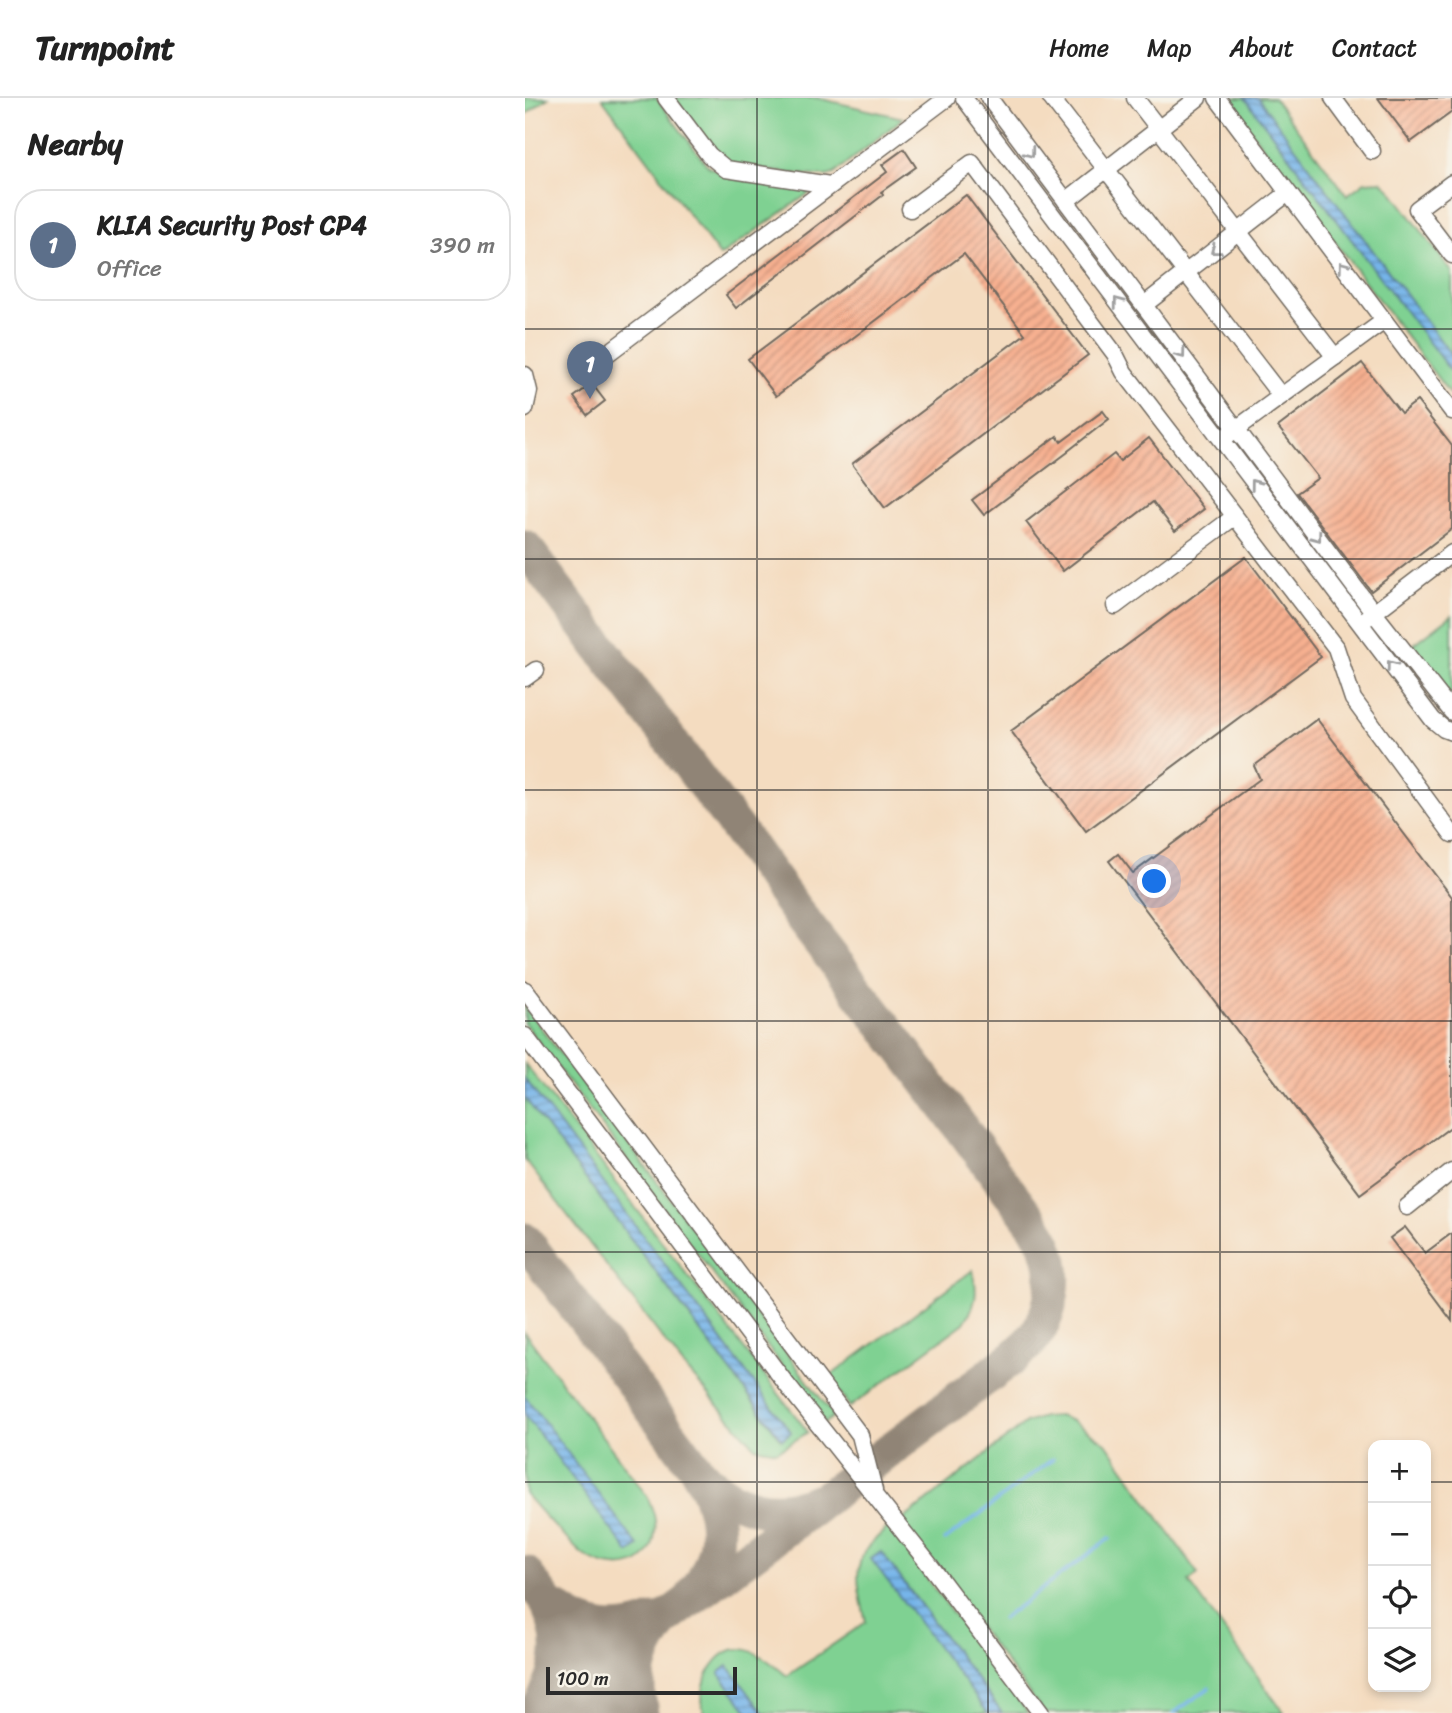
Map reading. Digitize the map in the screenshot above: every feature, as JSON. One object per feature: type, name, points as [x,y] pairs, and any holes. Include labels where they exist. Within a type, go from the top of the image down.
[{"type":"lane","points":[[666,98],[709,155],[726,169],[830,186]]},
{"type":"lane","points":[[595,363],[947,98]]},
{"type":"lane","points":[[964,98],[1433,720],[1452,732]]},
{"type":"lane","points":[[989,98],[1374,613],[1452,712]]},
{"type":"lane","points":[[1051,98],[1281,396]]},
{"type":"lane","points":[[1135,98],[1335,357]]},
{"type":"lane","points":[[1066,201],[1198,98]]},
{"type":"lane","points":[[1217,98],[1452,411]]},
{"type":"lane","points":[[1333,98],[1372,151]]},
{"type":"lane","points":[[910,209],[972,163],[1115,354],[1123,372],[1336,648],[1353,699],[1452,834]]},
{"type":"lane","points":[[1452,183],[1417,209],[1452,255]]},
{"type":"lane","points":[[1144,304],[1288,193]]},
{"type":"lane","points":[[1221,440],[1384,321]]},
{"type":"lane","points":[[525,375],[529,391],[525,410]]},
{"type":"lane","points":[[1115,607],[1234,517]]},
{"type":"lane","points":[[1360,624],[1452,553]]},
{"type":"lane","points":[[525,990],[860,1435],[876,1497]]},
{"type":"lane","points":[[525,1036],[787,1385],[1041,1713]]},
{"type":"lane","points":[[1407,1207],[1452,1171]]},
{"type":"green space","points":[[525,98],[548,98],[525,115]]},
{"type":"green space","points":[[602,98],[656,98],[707,165],[718,171],[758,183],[815,189],[720,256]]},
{"type":"green space","points":[[674,98],[817,98],[903,118],[834,174],[819,176],[759,169],[727,161],[705,141]]},
{"type":"green space","points":[[1226,98],[1245,98],[1452,373],[1452,397]]},
{"type":"green space","points":[[1258,98],[1274,98],[1347,195],[1365,182],[1381,181],[1390,189],[1452,272],[1452,356]]},
{"type":"green space","points":[[1452,615],[1452,701],[1409,648]]},
{"type":"green space","points":[[525,1007],[834,1416],[825,1423],[525,1024]]},
{"type":"green space","points":[[525,1064],[808,1432],[777,1451],[755,1447],[683,1365],[525,1160],[525,1098],[781,1439],[791,1432],[525,1079]]},
{"type":"green space","points":[[973,1270],[975,1298],[964,1323],[850,1407],[829,1377]]},
{"type":"green space","points":[[525,1333],[647,1496],[655,1518],[655,1532],[652,1545],[638,1562],[629,1565],[607,1565],[585,1556],[525,1494]]},
{"type":"green space","points":[[1059,1416],[1072,1421],[1106,1443],[1198,1574],[1189,1582],[1284,1713],[1044,1713],[900,1522],[1026,1423],[1043,1417]]},
{"type":"green space","points":[[888,1527],[1028,1713],[1002,1713],[881,1552],[872,1559],[988,1713],[704,1713],[704,1685],[710,1670],[728,1651],[748,1650],[758,1654],[787,1676],[866,1622],[858,1583],[859,1564],[868,1547]]},
{"type":"water","points":[[1245,98],[1258,98],[1452,356],[1452,373]]},
{"type":"water","points":[[525,1079],[791,1432],[782,1439],[525,1098]]},
{"type":"water","points":[[525,1396],[638,1546],[629,1553],[525,1415]]},
{"type":"water","points":[[881,1552],[1002,1713],[988,1713],[871,1559]]},
{"type":"water","points":[[728,1666],[764,1713],[749,1713],[719,1673]]},
{"type":"building","points":[[1378,98],[1452,98],[1452,112],[1411,142]]},
{"type":"building","points":[[904,149],[916,167],[736,308],[726,295],[887,172],[882,165]]},
{"type":"building","points":[[966,195],[1088,355],[885,508],[852,464],[1025,334],[964,254],[776,396],[748,359]]},
{"type":"building","points":[[1362,363],[1401,413],[1417,401],[1452,446],[1452,529],[1371,591],[1297,493],[1318,478],[1278,427]]},
{"type":"building","points":[[592,384],[605,401],[587,415],[574,397]]},
{"type":"building","points":[[1103,411],[1109,419],[984,515],[972,500],[1057,436],[1061,442]]},
{"type":"building","points":[[1149,438],[1204,509],[1175,531],[1153,502],[1063,571],[1026,522],[1114,454],[1120,461]]},
{"type":"building","points":[[1246,557],[1321,657],[1086,831],[1011,731]]},
{"type":"building","points":[[1317,719],[1452,897],[1452,1126],[1360,1194],[1109,861],[1118,854],[1133,873],[1260,779],[1254,766]]},
{"type":"building","points":[[1405,1227],[1425,1253],[1452,1233],[1452,1321],[1390,1238]]},
{"type":"waterway","points":[[945,1540],[1053,1459]]},
{"type":"waterway","points":[[1002,1619],[1110,1538]]},
{"type":"waterway","points":[[1174,1713],[1209,1688]]},
{"type":"taxiway","points":[[525,547],[1035,1226],[1050,1258],[1053,1283],[1044,1320],[1031,1341],[1015,1356],[540,1713]]},
{"type":"taxiway","points":[[525,1240],[699,1472],[711,1484],[739,1501],[768,1509],[784,1509],[817,1501]]},
{"type":"taxiway","points":[[694,1593],[711,1563],[717,1534],[713,1504],[699,1472]]},
{"type":"taxiway","points":[[525,1573],[631,1713]]},
{"type":"taxiway","points":[[557,1609],[580,1623],[604,1629],[629,1629],[655,1621]]},
{"type":"taxiway","points":[[535,1713],[549,1689],[557,1664],[557,1637],[550,1611]]},
{"type":"taxiway","points":[[641,1713],[639,1668],[646,1648],[659,1627]]},
{"type":"taxiway","points":[[553,1713],[579,1709],[605,1713]]},
{"type":"place","name":"KLIA Security Post CP4","points":[[590,399]]}]
